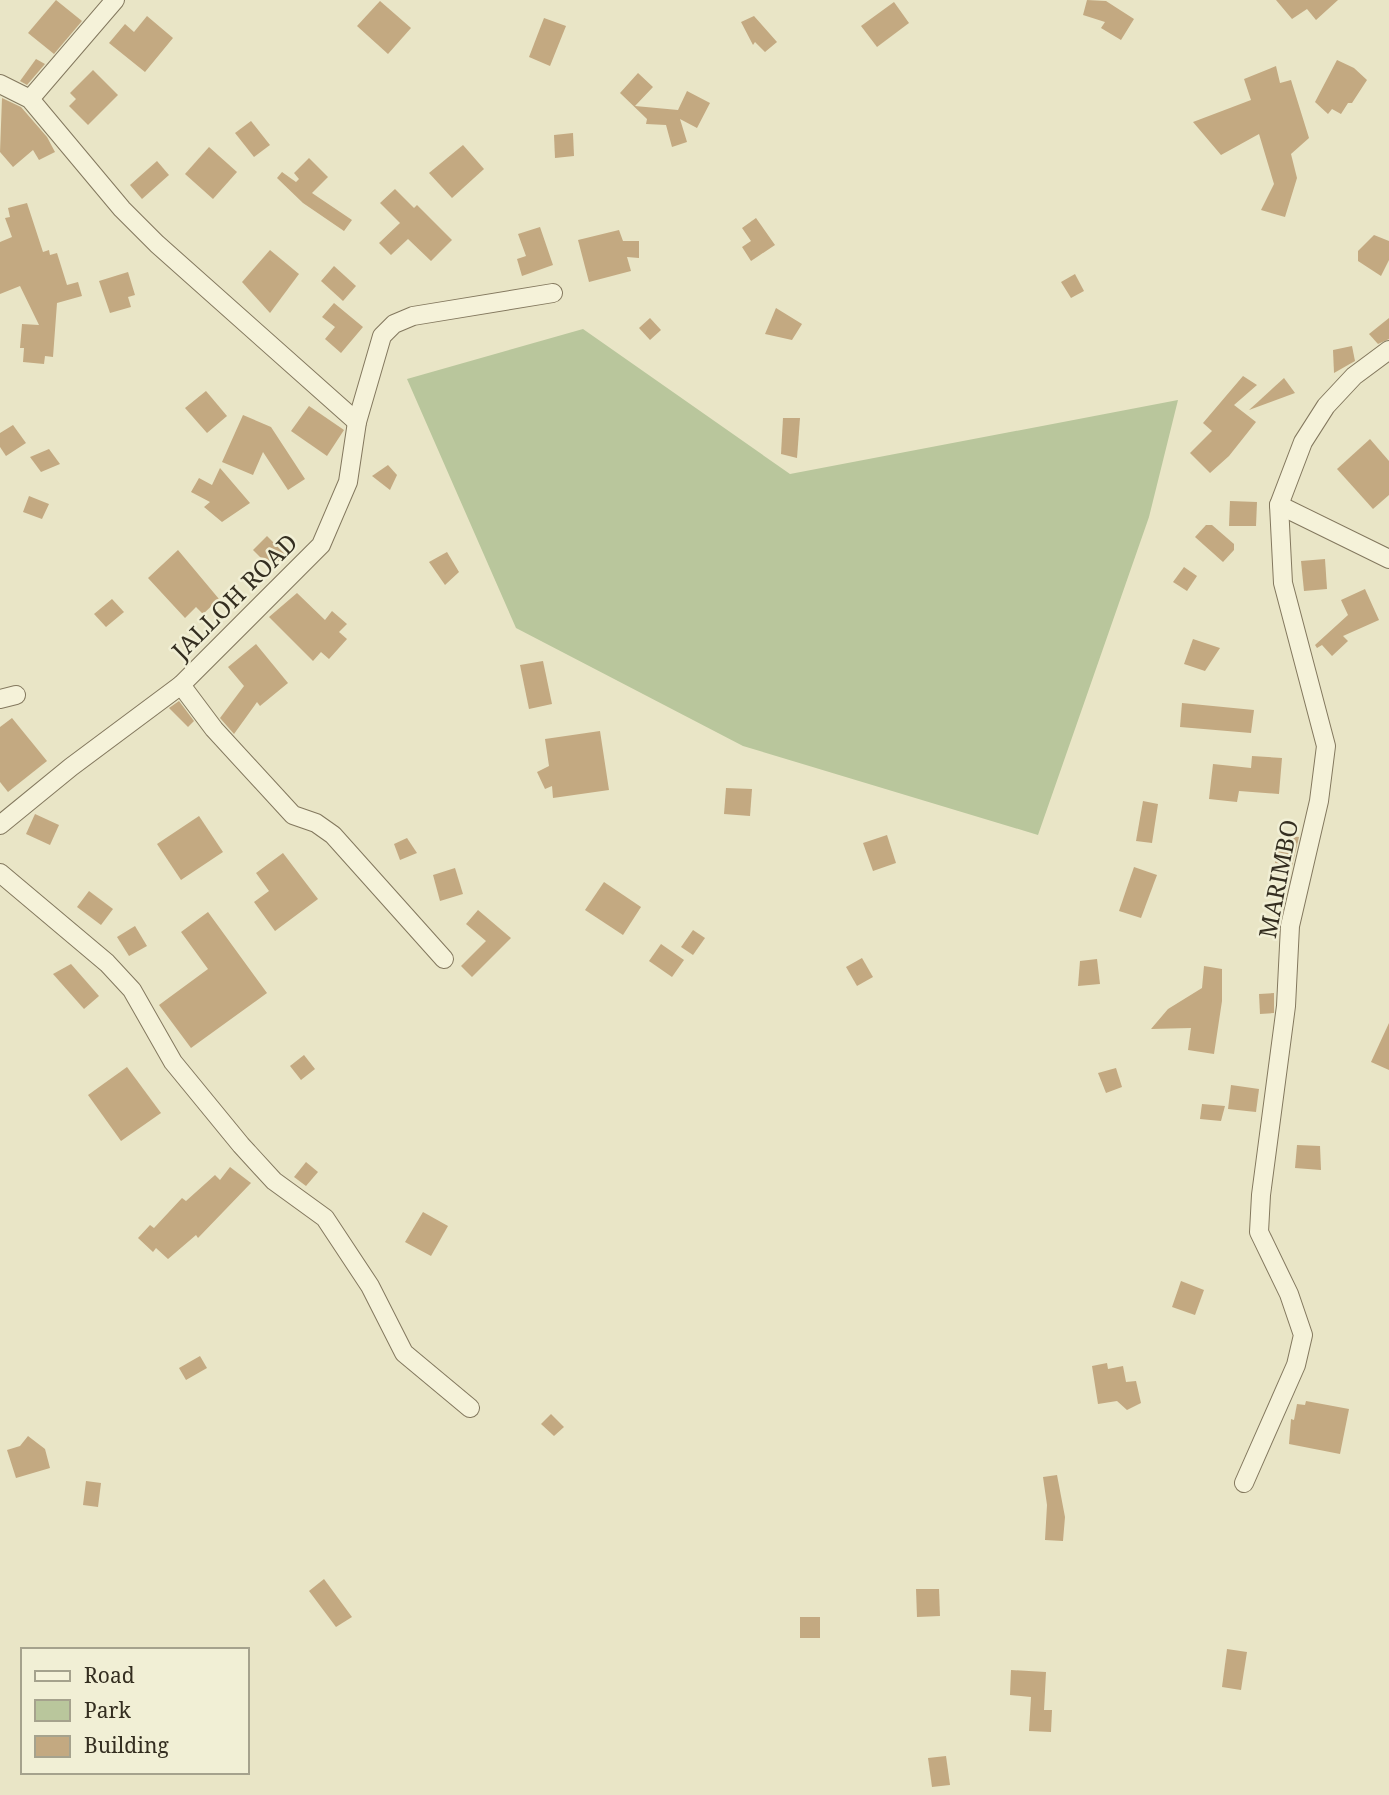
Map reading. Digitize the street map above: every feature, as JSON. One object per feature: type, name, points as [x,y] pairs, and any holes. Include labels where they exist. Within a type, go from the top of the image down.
[{"type":"street","points":[[30,99],[115,0]]},
{"type":"street","points":[[0,84],[30,99],[122,209],[157,244],[357,422]]},
{"type":"street","name":"JALLOH ROAD","points":[[0,825],[71,767],[181,685],[321,545],[348,482],[357,422],[382,336],[394,324],[413,316],[553,293]]},
{"type":"street","name":"MARIMBO","points":[[1244,1483],[1296,1365],[1303,1335],[1289,1294],[1259,1232],[1261,1195],[1286,1006],[1290,926],[1319,801],[1326,746],[1283,583],[1279,505],[1303,442],[1325,406],[1354,376],[1389,350]]},
{"type":"street","points":[[1279,505],[1389,559]]},
{"type":"street","points":[[181,685],[214,729],[293,815],[316,823],[332,835],[444,959]]},
{"type":"street","points":[[0,873],[107,963],[132,990],[173,1062],[241,1145],[274,1181],[325,1218],[370,1286],[404,1353],[470,1408]]},
{"type":"green space","points":[[583,329],[790,474],[1178,400],[1149,517],[1038,835],[743,746],[516,628],[407,379]]},
{"type":"building","points":[[56,0],[82,21],[54,54],[28,33]]},
{"type":"building","points":[[1087,0],[1106,1],[1134,19],[1121,40],[1101,28],[1105,22],[1083,15]]},
{"type":"building","points":[[1276,0],[1338,0],[1316,20],[1307,9],[1292,19]]},
{"type":"building","points":[[380,1],[411,28],[388,54],[357,26]]},
{"type":"building","points":[[894,2],[909,23],[877,47],[861,26]]},
{"type":"building","points":[[147,16],[173,38],[145,72],[109,43],[125,24],[134,32]]},
{"type":"building","points":[[754,16],[777,42],[765,52],[755,42],[753,45],[741,22]]},
{"type":"building","points":[[544,18],[566,26],[550,66],[529,57]]},
{"type":"building","points":[[36,59],[45,64],[27,85],[20,81]]},
{"type":"building","points":[[1337,60],[1354,68],[1367,80],[1341,114],[1332,109],[1328,114],[1315,102]]},
{"type":"building","points":[[1276,66],[1280,83],[1291,80],[1309,138],[1291,154],[1297,178],[1285,217],[1261,210],[1274,184],[1259,134],[1221,155],[1193,122],[1251,100],[1244,79]]},
{"type":"building","points":[[93,70],[118,95],[88,125],[69,106],[76,99],[70,93]]},
{"type":"building","points":[[638,73],[653,87],[635,106],[678,110],[687,91],[710,103],[697,128],[680,119],[687,142],[672,147],[666,125],[646,124],[647,119],[620,93]]},
{"type":"building","points":[[2,98],[21,107],[47,137],[55,152],[39,160],[33,150],[13,167],[0,152]]},
{"type":"building","points":[[251,121],[270,145],[254,157],[235,133]]},
{"type":"building","points":[[573,133],[574,156],[555,158],[554,135]]},
{"type":"building","points":[[463,145],[484,169],[452,198],[429,173]]},
{"type":"building","points":[[209,147],[237,172],[213,199],[185,174]]},
{"type":"building","points":[[309,158],[328,177],[312,193],[352,220],[344,231],[303,203],[277,178],[282,172],[296,182],[299,179],[294,173]]},
{"type":"building","points":[[157,161],[169,175],[142,199],[130,185]]},
{"type":"building","points":[[395,189],[414,208],[417,205],[452,240],[431,261],[408,239],[391,255],[379,243],[400,223],[380,203]]},
{"type":"building","points":[[27,203],[43,252],[49,250],[50,255],[57,253],[67,285],[78,282],[82,296],[57,303],[53,357],[45,356],[44,364],[23,362],[24,348],[20,348],[22,324],[39,325],[20,286],[0,294],[0,242],[12,237],[5,218],[10,217],[8,208]]},
{"type":"building","points":[[756,218],[775,245],[751,261],[742,247],[751,241],[742,228]]},
{"type":"building","points":[[540,227],[553,265],[522,276],[517,259],[526,256],[518,234]]},
{"type":"building","points":[[619,230],[623,241],[639,241],[639,258],[627,257],[631,271],[589,282],[578,240]]},
{"type":"building","points":[[1374,235],[1389,241],[1389,260],[1381,276],[1358,261],[1358,251]]},
{"type":"building","points":[[270,250],[299,274],[270,313],[242,282]]},
{"type":"building","points":[[334,266],[356,286],[343,301],[321,281]]},
{"type":"building","points":[[128,272],[135,295],[128,297],[131,307],[110,313],[99,281]]},
{"type":"building","points":[[1075,274],[1084,291],[1071,298],[1061,282]]},
{"type":"building","points":[[334,303],[363,327],[341,353],[325,339],[335,327],[322,317]]},
{"type":"building","points":[[776,308],[802,324],[792,340],[765,334]]},
{"type":"building","points":[[650,318],[661,330],[650,340],[639,328]]},
{"type":"building","points":[[1389,318],[1389,339],[1378,344],[1369,334]]},
{"type":"building","points":[[1352,346],[1355,361],[1334,373],[1333,350]]},
{"type":"building","points":[[1243,376],[1257,385],[1234,405],[1256,422],[1229,456],[1210,473],[1190,453],[1212,431],[1203,423]]},
{"type":"building","points":[[1284,378],[1295,393],[1249,410]]},
{"type":"building","points":[[206,391],[227,416],[207,433],[185,408]]},
{"type":"building","points":[[309,406],[344,430],[327,456],[291,431]]},
{"type":"building","points":[[243,415],[271,427],[305,479],[288,490],[263,452],[253,475],[222,462]]},
{"type":"building","points":[[783,418],[800,418],[797,458],[781,454]]},
{"type":"building","points":[[13,425],[26,443],[6,456],[0,447],[0,433]]},
{"type":"building","points":[[1370,439],[1389,461],[1389,495],[1373,509],[1337,469]]},
{"type":"building","points":[[49,449],[60,464],[41,472],[30,457]]},
{"type":"building","points":[[388,465],[397,475],[390,490],[372,476]]},
{"type":"building","points":[[220,468],[250,503],[222,522],[204,507],[210,502],[191,492],[199,478],[212,485]]},
{"type":"building","points":[[29,496],[49,504],[42,519],[23,512]]},
{"type":"building","points":[[1230,501],[1257,502],[1256,526],[1229,526]]},
{"type":"building","points":[[1206,525],[1212,525],[1234,544],[1234,550],[1223,562],[1195,537]]},
{"type":"building","points":[[267,536],[288,557],[274,571],[253,550]]},
{"type":"building","points":[[178,550],[219,599],[203,614],[196,607],[185,618],[148,578]]},
{"type":"building","points":[[447,552],[459,572],[445,585],[429,562]]},
{"type":"building","points":[[1325,559],[1327,589],[1304,591],[1301,561]]},
{"type":"building","points":[[1184,567],[1197,576],[1187,591],[1173,582]]},
{"type":"building","points":[[1365,589],[1379,620],[1343,636],[1348,641],[1332,656],[1322,645],[1317,648],[1315,645],[1348,615],[1341,600]]},
{"type":"building","points":[[297,593],[325,620],[332,611],[347,624],[339,632],[347,639],[329,659],[321,652],[313,661],[269,617]]},
{"type":"building","points":[[112,599],[124,612],[106,627],[94,614]]},
{"type":"building","points":[[1193,639],[1220,648],[1205,671],[1184,664]]},
{"type":"building","points":[[256,644],[288,683],[260,706],[257,702],[234,734],[220,718],[244,686],[228,667]]},
{"type":"building","points":[[543,661],[552,704],[529,709],[520,665]]},
{"type":"building","points":[[179,701],[194,721],[188,727],[169,708]]},
{"type":"building","points":[[1182,703],[1254,710],[1251,733],[1180,727]]},
{"type":"building","points":[[12,718],[47,761],[8,792],[0,782],[0,727]]},
{"type":"building","points":[[600,731],[609,790],[553,798],[552,786],[545,789],[537,772],[549,766],[545,739]]},
{"type":"building","points":[[1252,756],[1282,758],[1279,794],[1239,791],[1237,802],[1209,799],[1213,764],[1251,768]]},
{"type":"building","points":[[726,788],[752,789],[750,816],[724,814]]},
{"type":"building","points":[[1143,801],[1158,804],[1152,843],[1136,841]]},
{"type":"building","points":[[35,814],[59,825],[50,845],[26,834]]},
{"type":"building","points":[[199,816],[223,852],[181,880],[157,844]]},
{"type":"building","points":[[887,835],[896,863],[873,871],[863,843]]},
{"type":"building","points":[[1280,835],[1299,837],[1292,866],[1275,863]]},
{"type":"building","points":[[407,838],[417,853],[400,860],[394,844]]},
{"type":"building","points":[[283,853],[318,899],[275,931],[254,902],[269,891],[256,873]]},
{"type":"building","points":[[1134,867],[1157,875],[1141,918],[1119,911]]},
{"type":"building","points":[[455,868],[463,894],[440,901],[433,875]]},
{"type":"building","points":[[604,882],[641,907],[623,935],[585,910]]},
{"type":"building","points":[[89,891],[113,909],[101,925],[77,907]]},
{"type":"building","points":[[478,910],[511,938],[472,977],[461,966],[486,941],[466,924]]},
{"type":"building","points":[[208,912],[267,993],[191,1048],[159,1005],[208,969],[181,932]]},
{"type":"building","points":[[135,926],[147,946],[129,956],[117,937]]},
{"type":"building","points":[[693,930],[705,938],[693,955],[681,947]]},
{"type":"building","points":[[661,944],[684,960],[672,977],[649,961]]},
{"type":"building","points":[[862,958],[873,977],[857,986],[846,967]]},
{"type":"building","points":[[1097,959],[1100,984],[1078,986],[1080,961]]},
{"type":"building","points":[[71,964],[99,996],[84,1009],[53,974]]},
{"type":"building","points":[[1204,966],[1222,969],[1222,1001],[1214,1054],[1188,1050],[1191,1028],[1151,1029],[1168,1009],[1202,988]]},
{"type":"building","points":[[1274,993],[1274,1013],[1260,1014],[1259,994]]},
{"type":"building","points":[[1389,1023],[1389,1070],[1371,1062]]},
{"type":"building","points":[[304,1055],[315,1069],[301,1080],[290,1066]]},
{"type":"building","points":[[127,1067],[161,1113],[121,1141],[88,1095]]},
{"type":"building","points":[[1116,1068],[1122,1087],[1106,1093],[1098,1073]]},
{"type":"building","points":[[1231,1085],[1259,1089],[1256,1112],[1228,1109]]},
{"type":"building","points":[[1202,1104],[1225,1106],[1221,1121],[1200,1119]]},
{"type":"building","points":[[1297,1145],[1320,1146],[1321,1170],[1295,1168]]},
{"type":"building","points":[[306,1162],[318,1172],[306,1186],[294,1177]]},
{"type":"building","points":[[230,1167],[251,1183],[198,1238],[196,1235],[168,1259],[156,1248],[153,1252],[138,1238],[150,1225],[154,1228],[182,1198],[186,1201],[215,1175],[220,1180]]},
{"type":"building","points":[[423,1212],[448,1226],[431,1256],[405,1242]]},
{"type":"building","points":[[1181,1281],[1204,1290],[1195,1315],[1172,1307]]},
{"type":"building","points":[[200,1356],[207,1368],[186,1380],[179,1368]]},
{"type":"building","points":[[1107,1363],[1108,1369],[1123,1366],[1126,1382],[1136,1381],[1141,1403],[1127,1410],[1117,1401],[1098,1404],[1092,1366]]},
{"type":"building","points":[[1306,1401],[1349,1409],[1340,1454],[1289,1444],[1291,1419],[1294,1420],[1297,1404],[1305,1405]]},
{"type":"building","points":[[551,1414],[564,1427],[554,1436],[541,1424]]},
{"type":"building","points":[[28,1436],[45,1449],[50,1468],[16,1478],[7,1450],[20,1446]]},
{"type":"building","points":[[1057,1475],[1065,1517],[1063,1541],[1045,1540],[1047,1505],[1043,1477]]},
{"type":"building","points":[[86,1481],[101,1483],[98,1507],[83,1505]]},
{"type":"building","points":[[324,1579],[352,1617],[336,1627],[309,1591]]},
{"type":"building","points":[[916,1589],[939,1589],[940,1616],[917,1617]]},
{"type":"building","points":[[800,1617],[820,1617],[820,1638],[800,1638]]},
{"type":"building","points":[[1227,1649],[1247,1652],[1241,1690],[1222,1687]]},
{"type":"building","points":[[1011,1670],[1046,1672],[1044,1710],[1052,1710],[1051,1732],[1029,1731],[1031,1697],[1010,1695]]},
{"type":"building","points":[[946,1756],[950,1785],[932,1787],[928,1758]]}]
